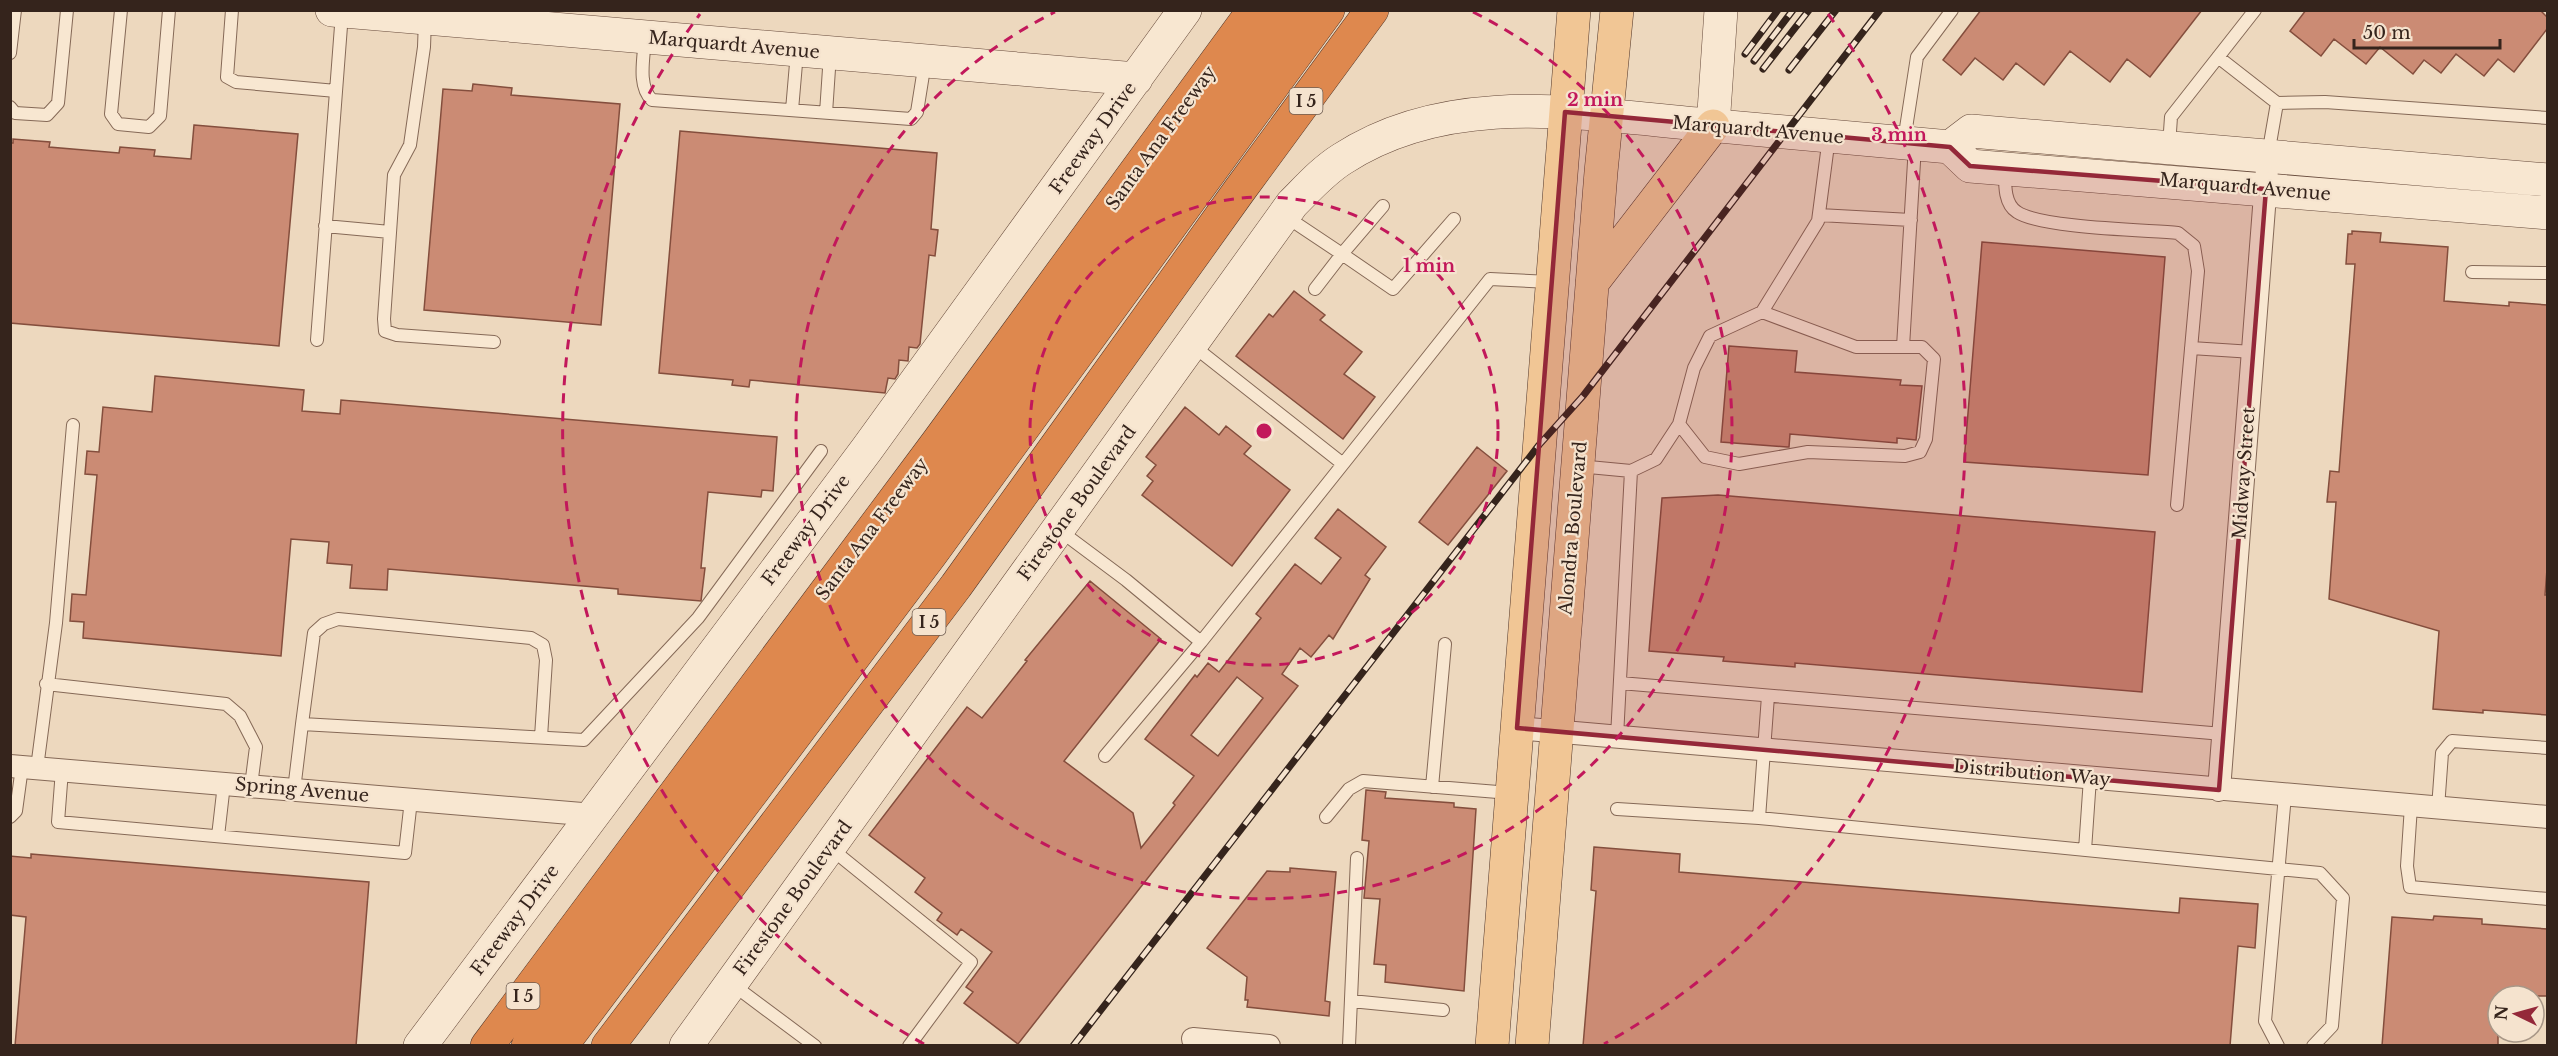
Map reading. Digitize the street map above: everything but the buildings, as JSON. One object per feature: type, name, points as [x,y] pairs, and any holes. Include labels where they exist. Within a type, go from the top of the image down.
[{"type":"highway","name":"Santa Ana Freeway","points":[[487,1046],[937,443],[1254,10]]},
{"type":"highway","points":[[528,1046],[960,464],[1292,10]]},
{"type":"highway","points":[[561,1046],[945,535],[1328,10]]},
{"type":"highway","name":"I 5","points":[[608,1046],[956,586],[1232,200],[1372,10]]},
{"type":"highway","points":[[476,1046],[560,947]]},
{"type":"main road","points":[[1492,1046],[1574,10]]},
{"type":"main road","name":"Alondra Boulevard","points":[[1532,1046],[1592,283],[1617,10]]},
{"type":"main road","points":[[1592,283],[1713,126]]},
{"type":"street","name":"Freeway Drive","points":[[420,1046],[867,449],[1185,10]]},
{"type":"street","points":[[1713,126],[1721,10]]},
{"type":"street","name":"Marquardt Avenue","points":[[337,11],[1136,79]]},
{"type":"street","name":"Firestone Boulevard","points":[[686,1046],[1284,216],[1314,181],[1341,159],[1369,144],[1441,118],[1480,112],[1565,112]]},
{"type":"street","name":"Marquardt Avenue","points":[[1565,112],[1950,147],[1970,166],[2547,213]]},
{"type":"street","name":"Marquardt Avenue","points":[[1950,147],[1971,131],[2547,180]]},
{"type":"street","name":"Midway Street","points":[[2219,790],[2268,156]]},
{"type":"street","name":"Distribution Way","points":[[1517,728],[2547,817]]},
{"type":"street","name":"Spring Avenue","points":[[23,767],[594,815]]},
{"type":"street","points":[[1193,1042],[1269,1046]]},
{"type":"lane","points":[[10,52],[15,10]]},
{"type":"lane","points":[[10,107],[15,113],[47,115],[58,103],[67,10]]},
{"type":"lane","points":[[121,10],[111,114],[118,124],[149,127],[160,116],[169,10]]},
{"type":"lane","points":[[232,10],[227,77],[236,82],[336,91]]},
{"type":"lane","points":[[1903,347],[1911,220],[1910,144],[1917,57],[1952,10]]},
{"type":"lane","points":[[2169,148],[2171,117],[2255,10]]},
{"type":"lane","points":[[317,340],[336,91],[337,11]]},
{"type":"lane","points":[[424,18],[424,47],[410,145],[394,176],[384,320],[386,331],[397,335],[494,342]]},
{"type":"lane","points":[[645,37],[644,86],[646,94],[652,100],[912,120],[917,112],[925,61]]},
{"type":"lane","points":[[792,110],[797,50]]},
{"type":"lane","points":[[826,113],[830,53]]},
{"type":"lane","points":[[2218,57],[2277,103],[2325,102],[2547,118]]},
{"type":"lane","points":[[2268,156],[2277,103]]},
{"type":"lane","points":[[1578,466],[1631,471],[1656,459],[1679,424],[1694,368],[1710,336],[1762,312],[1818,221],[1829,136]]},
{"type":"lane","points":[[2005,168],[2005,193],[2015,212],[2038,221],[2178,233],[2194,246],[2198,271],[2177,505]]},
{"type":"lane","points":[[1315,289],[1383,206]]},
{"type":"lane","points":[[1819,215],[1911,220]]},
{"type":"lane","points":[[1284,216],[1393,289],[1454,219]]},
{"type":"lane","points":[[325,226],[390,232]]},
{"type":"lane","points":[[2472,272],[2547,273]]},
{"type":"lane","points":[[1105,756],[1201,642],[1490,279],[1552,282]]},
{"type":"lane","points":[[1679,424],[1705,457],[1739,464],[1808,452],[1905,456],[1920,452],[1926,440],[1934,359],[1922,347],[1856,347],[1762,312]]},
{"type":"lane","points":[[1191,345],[1343,464]]},
{"type":"lane","points":[[2191,348],[2253,352]]},
{"type":"lane","points":[[10,817],[16,811],[23,767],[46,684],[56,622],[73,425]]},
{"type":"lane","points":[[302,724],[584,740],[698,618],[821,451]]},
{"type":"lane","points":[[1617,737],[1631,471]]},
{"type":"lane","points":[[1058,529],[1126,580],[1201,642]]},
{"type":"lane","points":[[294,790],[314,633],[324,624],[338,619],[531,638],[543,645],[546,660],[541,737]]},
{"type":"lane","points":[[1432,787],[1445,644]]},
{"type":"lane","points":[[1620,683],[2223,734]]},
{"type":"lane","points":[[46,684],[226,704],[240,716],[256,747],[251,786]]},
{"type":"lane","points":[[1759,818],[1768,696]]},
{"type":"lane","points":[[2438,808],[2442,753],[2452,741],[2547,748]]},
{"type":"lane","points":[[62,770],[58,822],[405,853],[411,800]]},
{"type":"lane","points":[[2085,850],[2090,778]]},
{"type":"lane","points":[[1326,817],[1349,789],[1363,781],[1512,794]]},
{"type":"lane","points":[[218,836],[224,784]]},
{"type":"lane","points":[[2278,1046],[2265,1021],[2285,795]]},
{"type":"lane","points":[[2411,806],[2407,866],[2410,887],[2547,899]]},
{"type":"lane","points":[[1617,809],[1759,818],[2320,873],[2343,898],[2332,1026],[2313,1046]]},
{"type":"lane","points":[[829,847],[972,962],[909,1046]]},
{"type":"lane","points":[[1349,1046],[1357,858]]},
{"type":"lane","points":[[732,983],[815,1046]]},
{"type":"lane","points":[[1351,1001],[1443,1010]]},
{"type":"highlighted area","points":[[1565,112],[1950,147],[1970,166],[2266,189],[2219,790],[1517,728]]},
{"type":"railway","points":[[1745,54],[1778,10]]},
{"type":"railway","points":[[1754,61],[1793,10]]},
{"type":"railway","points":[[1763,69],[1809,10]]},
{"type":"railway","points":[[1789,70],[1836,10]]},
{"type":"railway","points":[[1073,1046],[1539,445],[1583,396],[1880,10]]}]
